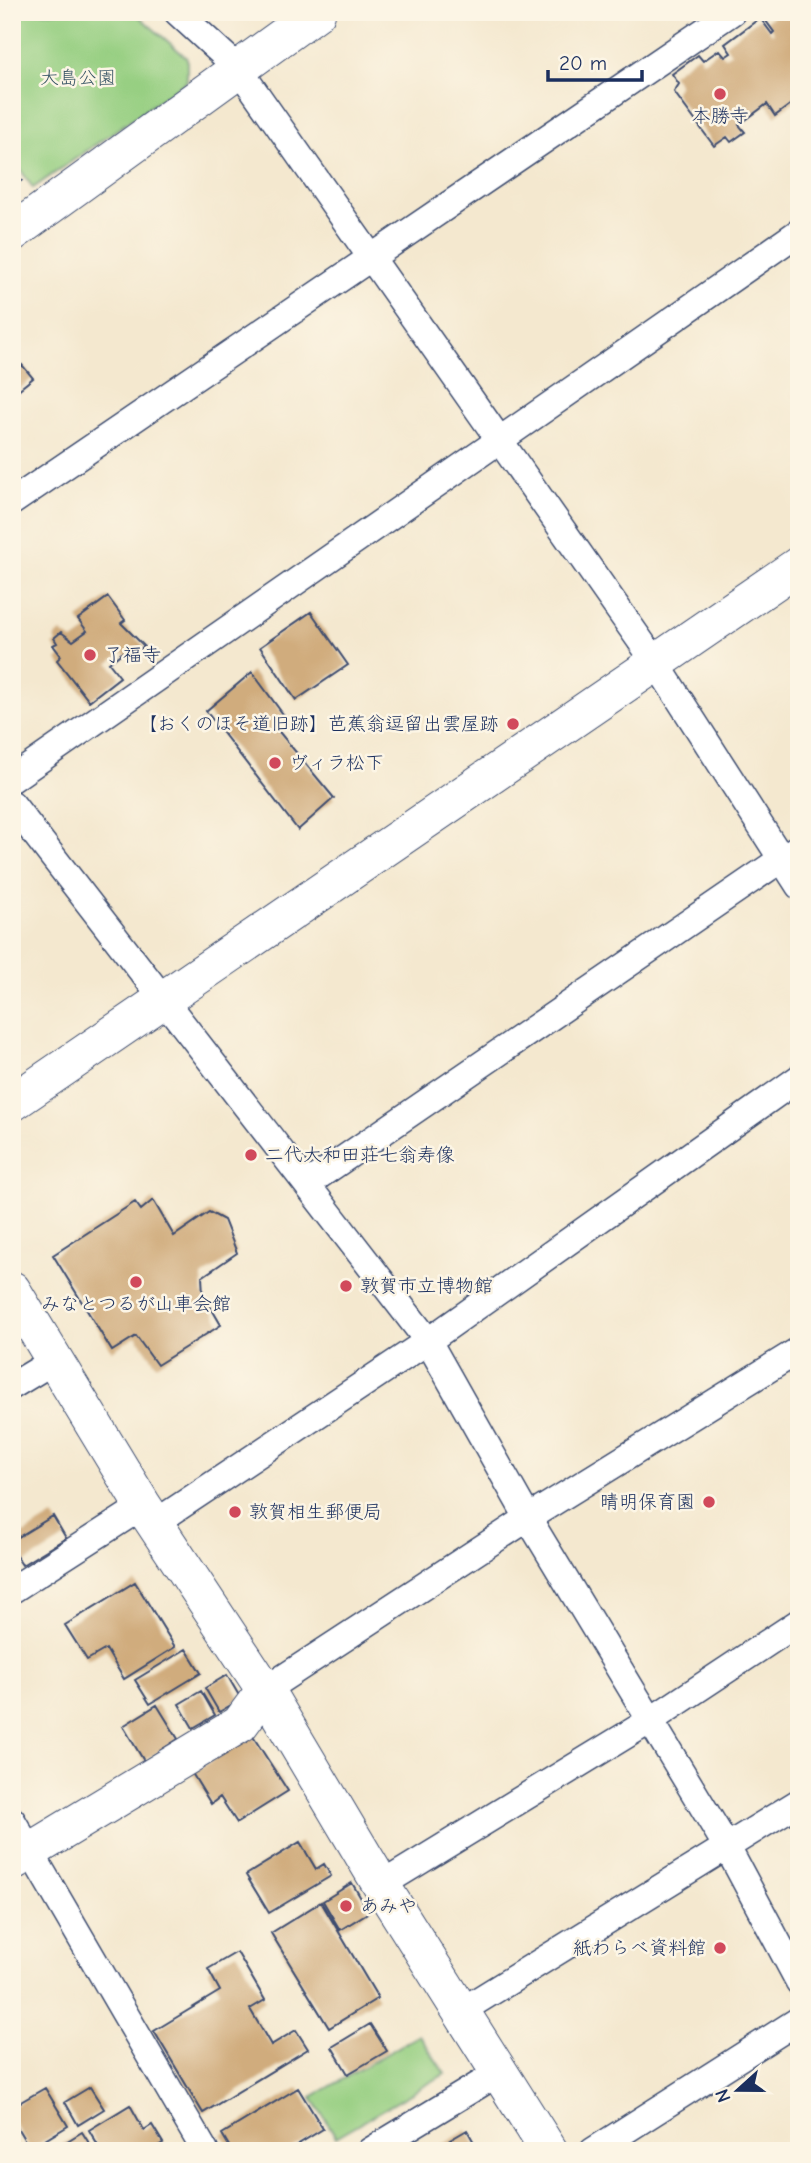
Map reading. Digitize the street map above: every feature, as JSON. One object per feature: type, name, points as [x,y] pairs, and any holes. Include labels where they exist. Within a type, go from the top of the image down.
[{"type":"street","points":[[177,12],[238,68],[790,853],[799,886]]},
{"type":"street","points":[[12,233],[317,12]]},
{"type":"street","points":[[12,502],[732,12]]},
{"type":"street","points":[[12,779],[799,232]]},
{"type":"street","points":[[12,1103],[799,565]]},
{"type":"street","points":[[12,804],[161,1000],[428,1341],[528,1518],[727,1847],[799,1982]]},
{"type":"street","points":[[307,1184],[790,853]]},
{"type":"street","points":[[12,1590],[149,1515],[428,1341],[799,1078]]},
{"type":"street","points":[[12,1290],[149,1515],[265,1690],[381,1885],[549,2151]]},
{"type":"street","points":[[21,1856],[240,1724],[265,1690],[528,1518],[799,1350]]},
{"type":"street","points":[[12,1386],[55,1360]]},
{"type":"street","points":[[381,1885],[652,1720],[799,1622]]},
{"type":"street","points":[[461,2011],[799,1802]]},
{"type":"street","points":[[12,1820],[21,1856],[205,2151]]},
{"type":"street","points":[[593,2151],[799,2020]]},
{"type":"street","points":[[370,2151],[500,2073]]},
{"type":"green space","name":"大島公園","points":[[12,12],[134,12],[187,58],[187,81],[33,188],[12,157]]},
{"type":"green space","points":[[419,2035],[445,2074],[336,2137],[312,2097]]},
{"type":"building","points":[[779,12],[799,12],[799,98],[775,116],[767,104],[739,125],[745,132],[731,142],[727,137],[714,146],[674,92],[679,84],[672,74],[698,55],[703,61],[719,50],[725,57],[731,53],[725,44],[760,18],[772,34],[774,32],[766,21]]},
{"type":"building","points":[[22,365],[33,378],[12,395],[12,373]]},
{"type":"building","points":[[108,597],[125,620],[121,623],[144,646],[128,658],[123,652],[109,663],[120,677],[89,701],[57,660],[61,656],[53,645],[57,643],[54,638],[61,632],[73,641],[87,631],[78,619]]},
{"type":"building","points":[[311,612],[348,665],[296,700],[260,647]]},
{"type":"building","name":"ヴィラ松下","points":[[252,672],[285,717],[275,727],[334,798],[298,830],[206,711]]},
{"type":"building","name":"みなとつるが山車会館","points":[[153,1200],[174,1236],[209,1212],[224,1220],[237,1253],[202,1277],[203,1294],[221,1325],[157,1365],[136,1336],[112,1351],[53,1255],[135,1202],[141,1210]]},
{"type":"building","points":[[53,1516],[66,1538],[22,1565],[12,1550],[12,1541]]},
{"type":"building","points":[[135,1582],[175,1647],[124,1679],[106,1649],[87,1660],[65,1625]]},
{"type":"building","points":[[186,1649],[201,1673],[150,1704],[135,1680]]},
{"type":"building","points":[[227,1675],[241,1699],[219,1712],[205,1688]]},
{"type":"building","points":[[201,1691],[215,1715],[193,1728],[179,1704]]},
{"type":"building","points":[[157,1705],[178,1739],[144,1761],[123,1726]]},
{"type":"building","points":[[252,1735],[288,1791],[237,1823],[220,1797],[211,1804],[192,1773]]},
{"type":"building","points":[[300,1842],[316,1869],[324,1864],[331,1876],[269,1913],[246,1875]]},
{"type":"building","name":"あみや","points":[[352,1883],[369,1912],[340,1930],[323,1901]]},
{"type":"building","points":[[321,1902],[378,1998],[329,2028],[271,1933]]},
{"type":"building","points":[[237,1952],[265,2000],[250,2009],[271,2045],[296,2030],[308,2049],[203,2113],[154,2031],[220,1991],[208,1969]]},
{"type":"building","points":[[370,2024],[387,2051],[348,2074],[332,2047]]},
{"type":"building","points":[[90,2087],[104,2109],[78,2125],[65,2102]]},
{"type":"building","points":[[45,2088],[68,2126],[30,2149],[12,2119],[12,2107]]},
{"type":"building","points":[[298,2088],[323,2129],[287,2151],[232,2151],[222,2134]]},
{"type":"building","points":[[130,2105],[144,2130],[152,2125],[163,2143],[149,2151],[101,2151],[89,2130]]},
{"type":"building","points":[[467,2130],[479,2151],[431,2151]]},
{"type":"building","points":[[82,2132],[94,2151],[51,2151]]},
{"type":"place","name":"本勝寺","points":[[720,94]]},
{"type":"place","name":"了福寺","points":[[90,655]]},
{"type":"place","name":"【おくのほそ道旧跡】芭蕉翁逗留出雲屋跡","points":[[513,724]]},
{"type":"place","name":"ヴィラ松下","points":[[275,763]]},
{"type":"place","name":"二代大和田荘七翁寿像","points":[[251,1155]]},
{"type":"place","name":"みなとつるが山車会館","points":[[136,1282]]},
{"type":"place","name":"敦賀市立博物館","points":[[346,1286]]},
{"type":"place","name":"晴明保育園","points":[[709,1502]]},
{"type":"place","name":"敦賀相生郵便局","points":[[235,1512]]},
{"type":"place","name":"あみや","points":[[346,1906]]},
{"type":"place","name":"紙わらべ資料館","points":[[720,1948]]}]
